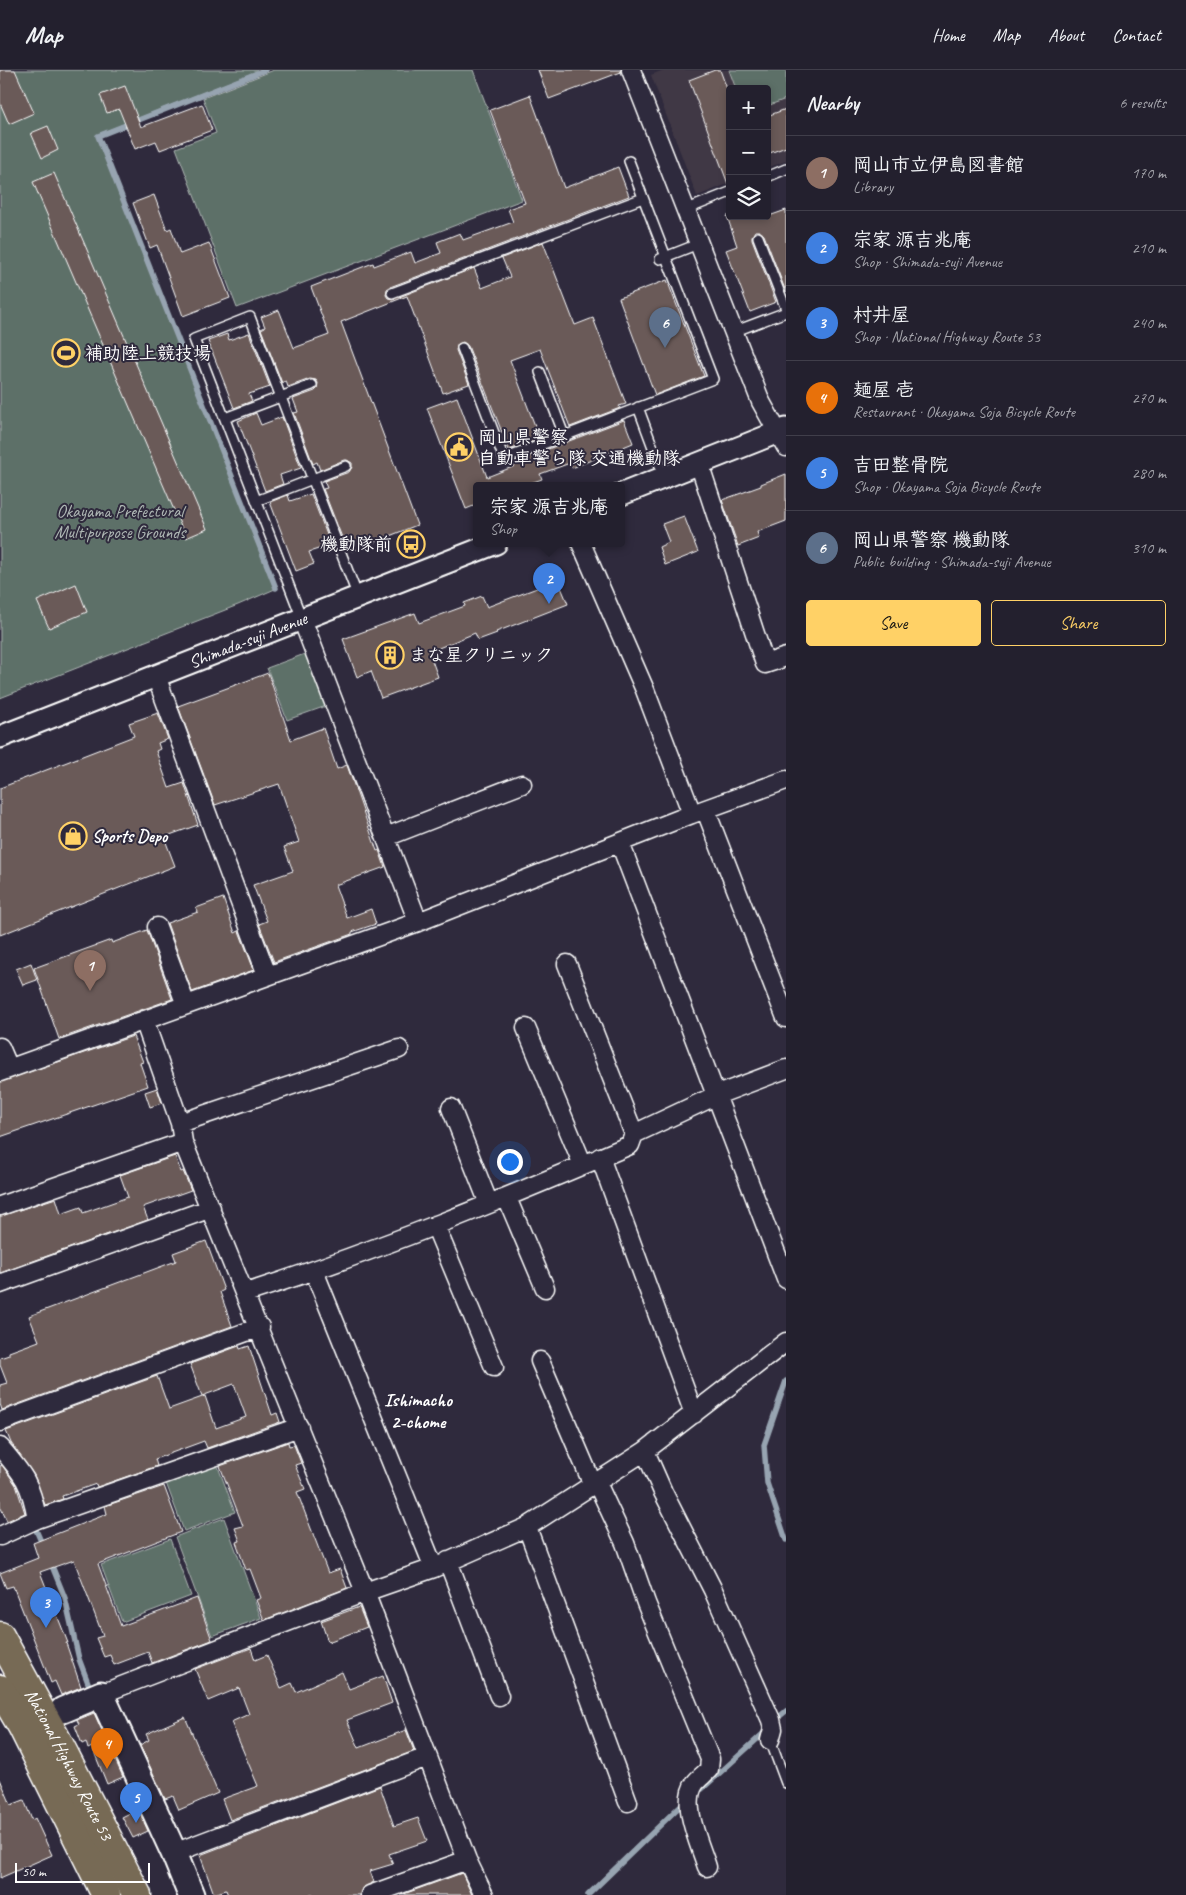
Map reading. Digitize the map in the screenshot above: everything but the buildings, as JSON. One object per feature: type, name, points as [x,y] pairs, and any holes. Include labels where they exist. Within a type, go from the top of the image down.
[{"type":"highway","name":"National Highway Route 53","points":[[0,1636],[6,1663],[43,1718],[137,1895]]},
{"type":"highway","name":"National Highway Route 53","points":[[0,1689],[43,1718],[106,1895]]},
{"type":"main road","points":[[43,1718],[101,1694],[174,1853],[191,1895]]},
{"type":"street","points":[[625,493],[699,463],[783,436],[761,402],[630,70]]},
{"type":"street","points":[[699,463],[766,664],[786,657]]},
{"type":"street","name":"Shimada-suji Avenue","points":[[0,737],[486,547]]},
{"type":"street","points":[[583,547],[786,1018]]},
{"type":"street","points":[[302,619],[418,922]]},
{"type":"street","points":[[156,676],[267,975]]},
{"type":"street","points":[[0,1047],[4,1070],[418,922],[786,780]]},
{"type":"street","points":[[386,837],[522,784]]},
{"type":"street","points":[[620,843],[786,1278]]},
{"type":"street","points":[[157,927],[186,1005]]},
{"type":"street","points":[[246,1294],[314,1272],[507,1198],[630,1145],[634,1134],[567,964]]},
{"type":"street","points":[[144,1020],[180,1123],[183,1142],[260,1327],[366,1592],[467,1860],[484,1895]]},
{"type":"street","points":[[526,1028],[583,1165]]},
{"type":"street","points":[[180,1123],[399,1049]]},
{"type":"street","points":[[634,1134],[717,1095],[786,1069]]},
{"type":"street","points":[[451,1108],[489,1204]]},
{"type":"street","points":[[0,1206],[183,1142]]},
{"type":"street","points":[[600,1157],[694,1414]]},
{"type":"street","points":[[507,1198],[545,1288]]},
{"type":"street","points":[[0,1284],[211,1208]]},
{"type":"street","points":[[435,1225],[494,1367]]},
{"type":"street","points":[[314,1272],[499,1696]]},
{"type":"street","points":[[0,1422],[260,1327]]},
{"type":"street","points":[[101,1694],[441,1565],[527,1527],[646,1451],[786,1342]]},
{"type":"street","points":[[540,1361],[595,1484],[625,1543],[646,1603],[710,1759],[709,1769],[695,1784],[689,1798],[690,1817],[707,1866]]},
{"type":"street","points":[[0,1536],[38,1519],[299,1427]]},
{"type":"street","points":[[0,1447],[24,1476],[34,1498],[38,1519]]},
{"type":"street","points":[[646,1451],[664,1492],[713,1590],[770,1720],[773,1729],[770,1740]]},
{"type":"street","points":[[527,1527],[628,1802]]},
{"type":"street","points":[[174,1853],[427,1757]]},
{"type":"street","points":[[374,1894],[467,1860]]},
{"type":"lane","points":[[462,348],[504,459],[713,379],[663,258],[629,161]]},
{"type":"lane","points":[[771,175],[786,169]]},
{"type":"lane","points":[[685,210],[726,194]]},
{"type":"lane","points":[[392,293],[643,198]]},
{"type":"lane","points":[[733,332],[786,311],[758,237]]},
{"type":"lane","points":[[663,258],[698,244]]},
{"type":"lane","points":[[302,619],[194,338],[250,317],[358,597]]},
{"type":"lane","points":[[540,372],[564,436]]},
{"type":"lane","points":[[225,418],[312,385]]},
{"type":"lane","points":[[638,407],[664,477]]},
{"type":"lane","points":[[256,501],[346,466]]},
{"type":"lane","points":[[770,1740],[786,1783]]},
{"type":"shaded area","points":[[664,70],[786,70],[786,161],[771,167],[771,85],[726,85],[726,185],[697,196],[651,75]]},
{"type":"green space","name":"Okayama Prefectural Multipurpose Grounds","points":[[0,70],[260,70],[96,135],[275,589],[0,698]]},
{"type":"green space","points":[[274,70],[473,70],[522,200],[237,308],[176,148],[216,133],[203,98]]},
{"type":"green space","points":[[729,70],[786,70],[786,99],[771,105],[771,85],[735,85]]},
{"type":"green space","points":[[310,652],[329,705],[287,720],[267,668]]},
{"type":"green space","points":[[217,1464],[235,1512],[184,1531],[166,1483]]},
{"type":"green space","points":[[224,1518],[261,1618],[212,1636],[175,1537]]},
{"type":"green space","points":[[170,1539],[191,1596],[122,1622],[101,1565]]},
{"type":"waterway","points":[[265,70],[98,136],[276,588]]},
{"type":"waterway","points":[[786,1381],[764,1445],[767,1483],[786,1540]]},
{"type":"waterway","points":[[36,1530],[43,1546]]},
{"type":"waterway","points":[[50,1561],[65,1598],[79,1659],[90,1688]]},
{"type":"waterway","points":[[780,1716],[786,1711]]},
{"type":"waterway","points":[[702,1789],[765,1732]]},
{"type":"waterway","points":[[588,1895],[681,1805]]},
{"type":"place","name":"岡山県警察 機動隊","points":[[665,348]]},
{"type":"place","name":"補助陸上競技場","points":[[66,353]]},
{"type":"place","name":"岡山県警察 自動車警ら隊 交通機動隊","points":[[459,447]]},
{"type":"place","name":"機動隊前","points":[[411,544]]},
{"type":"place","name":"宗家 源吉兆庵","points":[[549,604]]},
{"type":"place","name":"まな星クリニック","points":[[390,655]]},
{"type":"place","name":"Sports Depo","points":[[73,836]]},
{"type":"place","name":"岡山市立伊島図書館","points":[[90,991]]},
{"type":"place","name":"村井屋","points":[[46,1628]]},
{"type":"place","name":"麺屋 壱","points":[[107,1769]]},
{"type":"place","name":"吉田整骨院","points":[[136,1823]]},
{"type":"district","name":"Ishimacho 2-chome","points":[[418,1411]]}]
